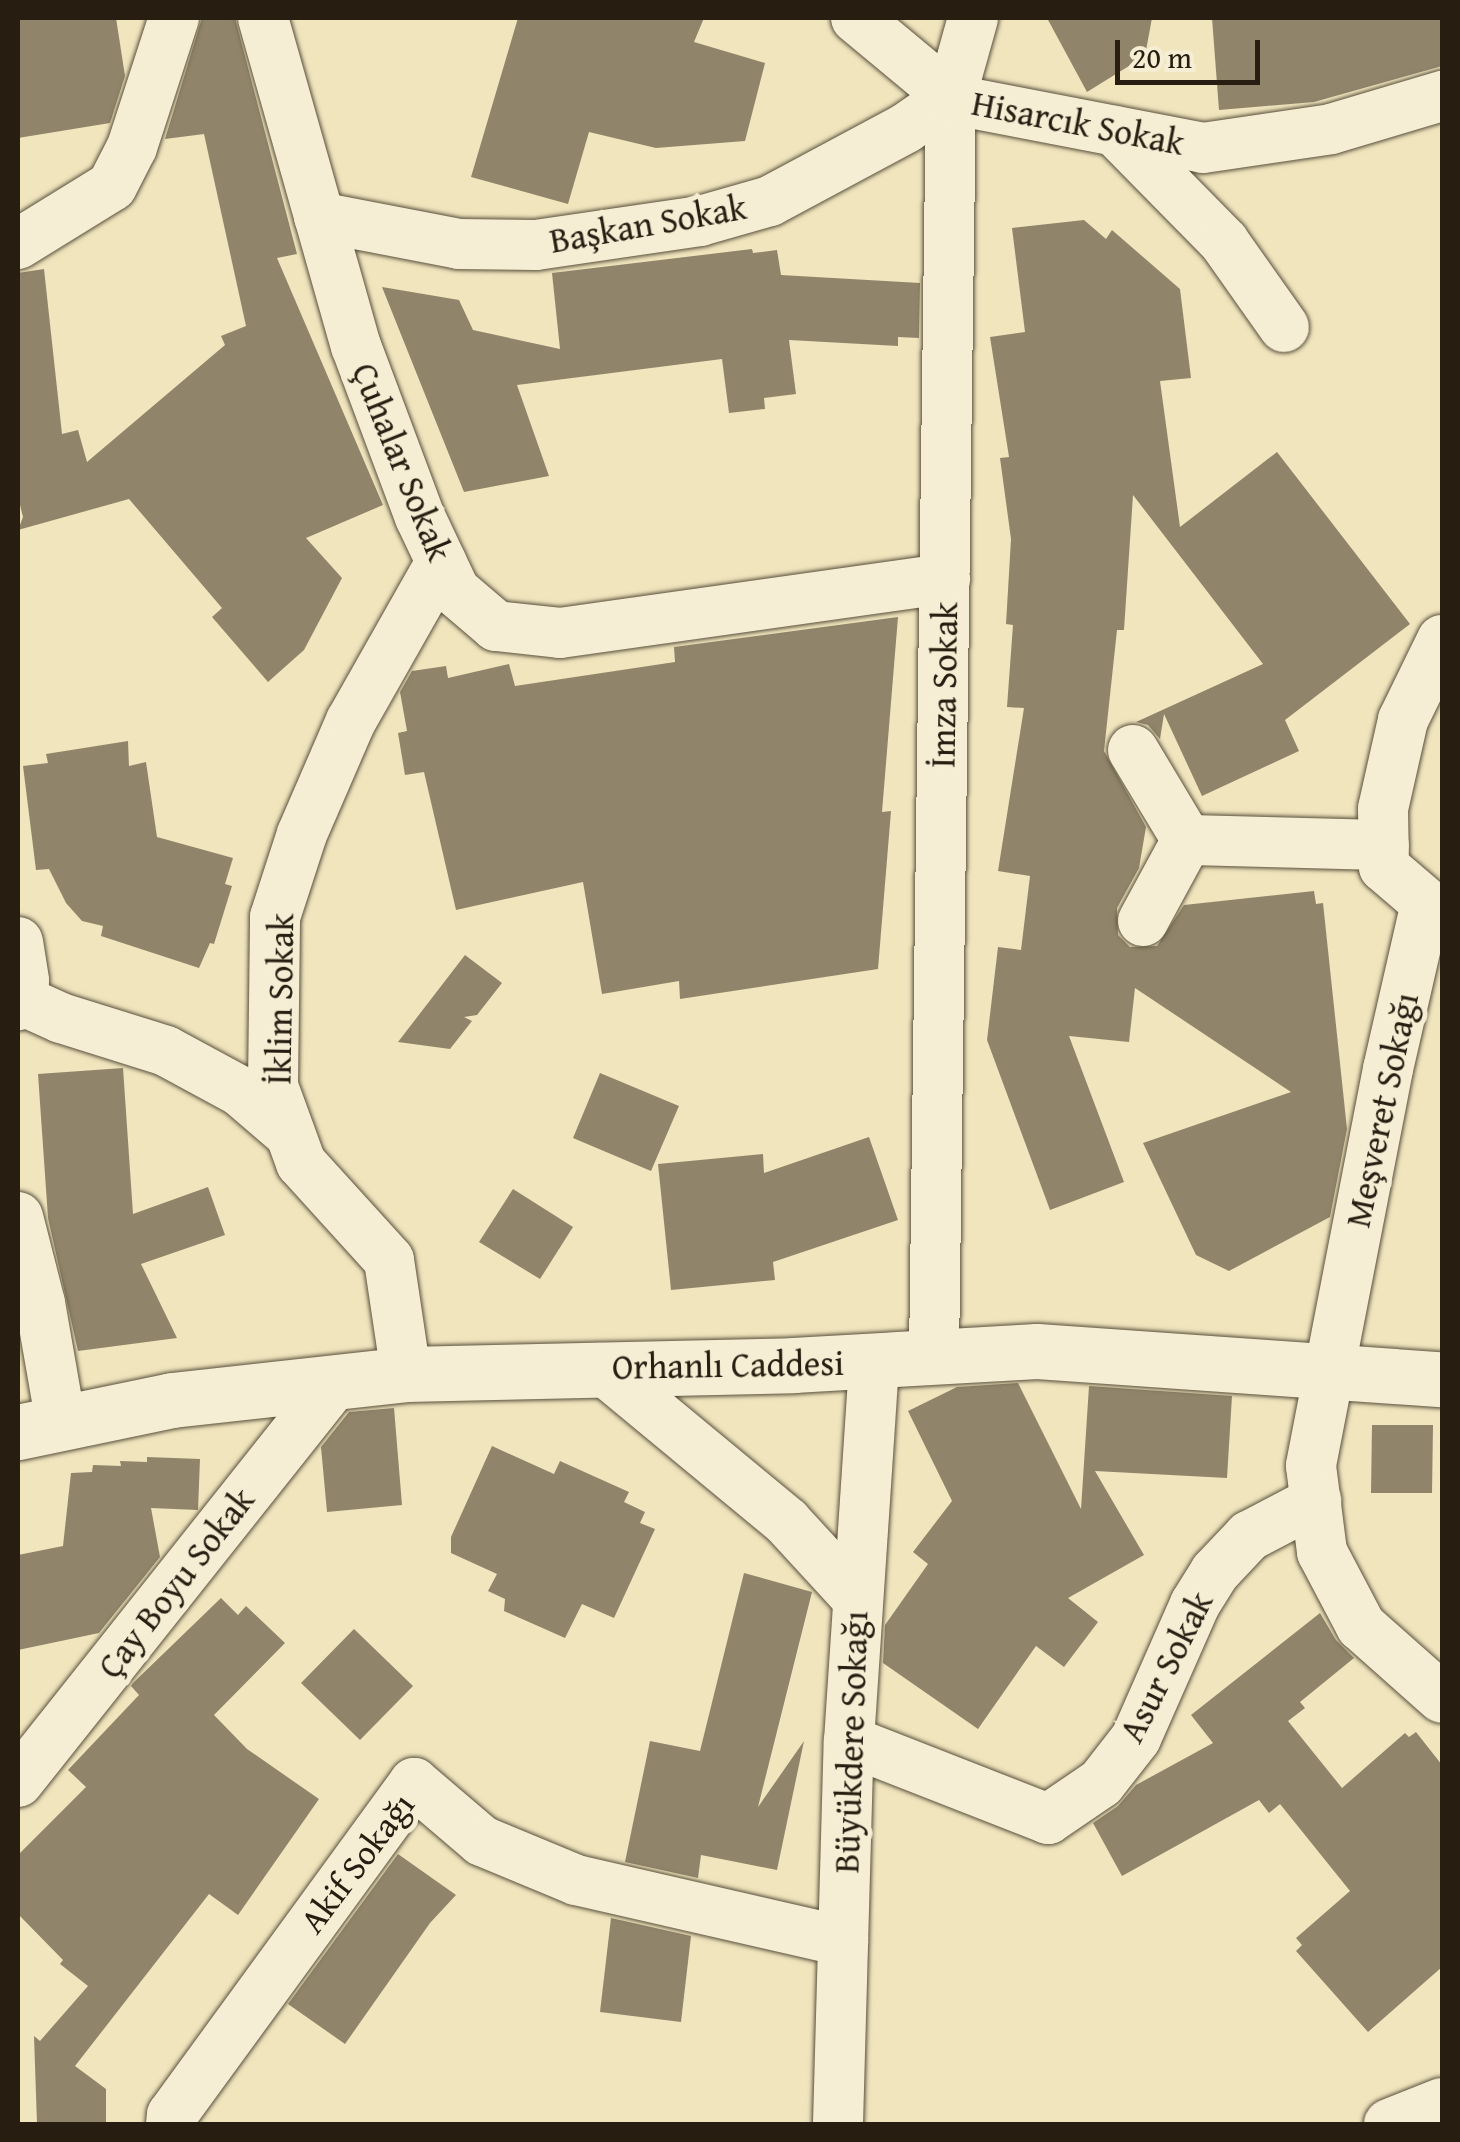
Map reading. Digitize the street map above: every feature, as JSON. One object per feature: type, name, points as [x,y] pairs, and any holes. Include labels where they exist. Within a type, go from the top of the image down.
[{"type":"street","points":[[18,244],[112,186],[132,148],[174,18]]},
{"type":"street","name":"Çuhalar Sokak","points":[[262,18],[356,346],[420,517],[455,591],[496,626],[560,633],[945,579]]},
{"type":"street","name":"Hisarcık Sokak","points":[[856,18],[951,97],[1203,148],[1331,128],[1442,96]]},
{"type":"street","name":"İmza Sokak","points":[[934,1356],[951,97],[973,18]]},
{"type":"street","name":"Başkan Sokak","points":[[319,217],[459,244],[536,245],[700,221],[770,201],[906,128],[951,97]]},
{"type":"street","points":[[1115,131],[1224,242],[1284,327]]},
{"type":"street","name":"İklim Sokak","points":[[406,1374],[389,1260],[300,1163],[273,1086],[275,917],[302,834],[351,721],[441,562]]},
{"type":"street","name":"Meşveret Sokağı","points":[[1442,640],[1402,720],[1383,809],[1384,867],[1434,909],[1388,1069],[1311,1466],[1322,1552],[1361,1626],[1442,1698]]},
{"type":"street","points":[[1133,750],[1187,840]]},
{"type":"street","points":[[1187,840],[1384,844]]},
{"type":"street","points":[[1142,921],[1187,840]]},
{"type":"street","points":[[18,942],[24,980],[18,1002],[166,1050],[240,1091],[290,1134]]},
{"type":"street","points":[[18,1216],[40,1303],[34,1430]]},
{"type":"street","name":"Orhanlı Caddesi","points":[[34,1430],[172,1400],[406,1374],[874,1361],[1037,1352],[1442,1379]]},
{"type":"street","name":"Büyükdere Sokağı","points":[[838,2124],[849,1741],[874,1361]]},
{"type":"street","points":[[601,1368],[787,1522],[857,1598]]},
{"type":"street","name":"Çay Boyu Sokak","points":[[18,1782],[334,1384]]},
{"type":"street","name":"Asur Sokak","points":[[849,1741],[1048,1819],[1101,1782],[1136,1738],[1196,1604],[1215,1572],[1249,1536],[1316,1501]]},
{"type":"street","name":"Akif Sokağı","points":[[171,2124],[172,2115],[414,1783],[482,1840],[576,1880],[843,1941]]},
{"type":"street","points":[[1388,2124],[1442,2103]]},
{"type":"building","points":[[18,18],[116,18],[125,76],[110,123],[18,138]]},
{"type":"building","points":[[202,18],[235,18],[297,254],[277,258],[383,505],[306,538],[342,578],[304,650],[268,682],[212,617],[222,608],[129,499],[18,530],[23,517],[18,497],[18,273],[44,269],[62,434],[78,430],[87,462],[225,345],[221,336],[246,326],[204,134],[165,139]]},
{"type":"building","points":[[518,18],[704,18],[694,42],[765,63],[745,141],[656,148],[589,132],[568,204],[471,177]]},
{"type":"building","points":[[1047,18],[1152,18],[1145,56],[1087,92]]},
{"type":"building","points":[[1212,18],[1442,18],[1442,66],[1314,102],[1219,110]]},
{"type":"building","points":[[1084,220],[1106,239],[1112,230],[1180,289],[1191,378],[1160,381],[1180,527],[1277,452],[1410,624],[1285,720],[1299,751],[1202,796],[1164,714],[1160,739],[1148,725],[1136,722],[1263,664],[1133,495],[1124,630],[1117,630],[1104,751],[1146,827],[1139,868],[1117,908],[1118,935],[1130,947],[1157,946],[1184,905],[1314,891],[1316,904],[1323,903],[1347,1129],[1330,1217],[1229,1271],[1196,1255],[1143,1143],[1291,1092],[1135,988],[1129,1042],[1069,1036],[1124,1182],[1050,1210],[987,1040],[998,947],[1021,950],[1030,876],[998,871],[1024,708],[1007,707],[1013,625],[1006,624],[1011,539],[1000,458],[1009,457],[990,337],[1025,332],[1012,228]]},
{"type":"building","points":[[752,249],[753,253],[777,250],[781,275],[920,283],[919,338],[898,337],[898,346],[789,340],[796,394],[764,398],[765,409],[729,413],[722,359],[517,385],[549,476],[464,492],[382,287],[459,300],[473,330],[560,349],[552,273]]},
{"type":"building","points":[[898,617],[882,812],[891,811],[878,969],[680,999],[679,981],[602,994],[583,882],[456,910],[424,772],[405,775],[398,733],[407,731],[400,692],[412,671],[446,666],[448,678],[509,664],[515,686],[675,662],[674,647]]},
{"type":"building","points":[[128,741],[129,766],[146,762],[157,837],[233,858],[225,884],[232,886],[214,944],[210,943],[199,968],[101,936],[103,926],[82,921],[66,903],[49,869],[36,870],[23,766],[48,763],[46,754]]},
{"type":"building","points":[[465,955],[502,983],[477,1015],[464,1017],[472,1021],[450,1049],[398,1042]]},
{"type":"building","points":[[123,1068],[133,1214],[208,1187],[225,1235],[141,1264],[177,1338],[78,1351],[48,1218],[38,1074]]},
{"type":"building","points":[[600,1073],[679,1106],[651,1171],[573,1138]]},
{"type":"building","points":[[869,1137],[898,1220],[773,1262],[775,1280],[671,1290],[658,1164],[763,1154],[764,1173]]},
{"type":"building","points":[[513,1189],[573,1227],[540,1279],[479,1242]]},
{"type":"building","points":[[1018,1383],[1081,1509],[1089,1386],[1232,1396],[1227,1478],[1095,1471],[1144,1555],[1068,1598],[1098,1622],[1064,1667],[1036,1646],[978,1729],[883,1663],[885,1625],[928,1564],[913,1552],[952,1501],[908,1411],[957,1387]]},
{"type":"building","points":[[394,1408],[402,1505],[327,1512],[321,1447],[349,1412]]},
{"type":"building","points":[[1372,1425],[1433,1425],[1432,1493],[1371,1493]]},
{"type":"building","points":[[492,1446],[554,1474],[560,1461],[629,1492],[624,1502],[645,1512],[640,1523],[655,1529],[614,1618],[582,1604],[565,1638],[504,1611],[505,1599],[488,1591],[497,1574],[451,1553],[451,1537]]},
{"type":"building","points":[[147,1457],[200,1459],[198,1510],[151,1508],[160,1557],[99,1633],[18,1650],[18,1555],[63,1546],[71,1473],[92,1472],[93,1465],[121,1466],[120,1461],[147,1462]]},
{"type":"building","points":[[744,1573],[812,1592],[758,1807],[804,1741],[777,1870],[701,1855],[698,1878],[625,1862],[650,1741],[700,1751]]},
{"type":"building","points":[[221,1598],[238,1615],[246,1606],[285,1643],[214,1715],[247,1749],[319,1799],[238,1915],[209,1894],[75,2066],[106,2089],[106,2124],[37,2124],[34,2036],[40,2041],[88,1986],[60,1964],[63,1960],[18,1914],[18,1855],[86,1787],[68,1770],[139,1695],[131,1686],[133,1683]]},
{"type":"building","points":[[1320,1613],[1336,1640],[1354,1658],[1300,1702],[1305,1708],[1288,1721],[1342,1788],[1405,1733],[1409,1737],[1416,1732],[1442,1765],[1442,1967],[1368,2032],[1296,1951],[1302,1945],[1296,1938],[1350,1891],[1280,1804],[1269,1813],[1259,1800],[1122,1876],[1093,1823],[1118,1806],[1136,1785],[1213,1743],[1191,1715]]},
{"type":"building","points":[[354,1629],[413,1686],[360,1740],[301,1683]]},
{"type":"building","points":[[398,1854],[456,1895],[430,1923],[345,2044],[288,2004]]},
{"type":"building","points":[[611,1918],[691,1936],[681,2022],[600,2012]]}]
